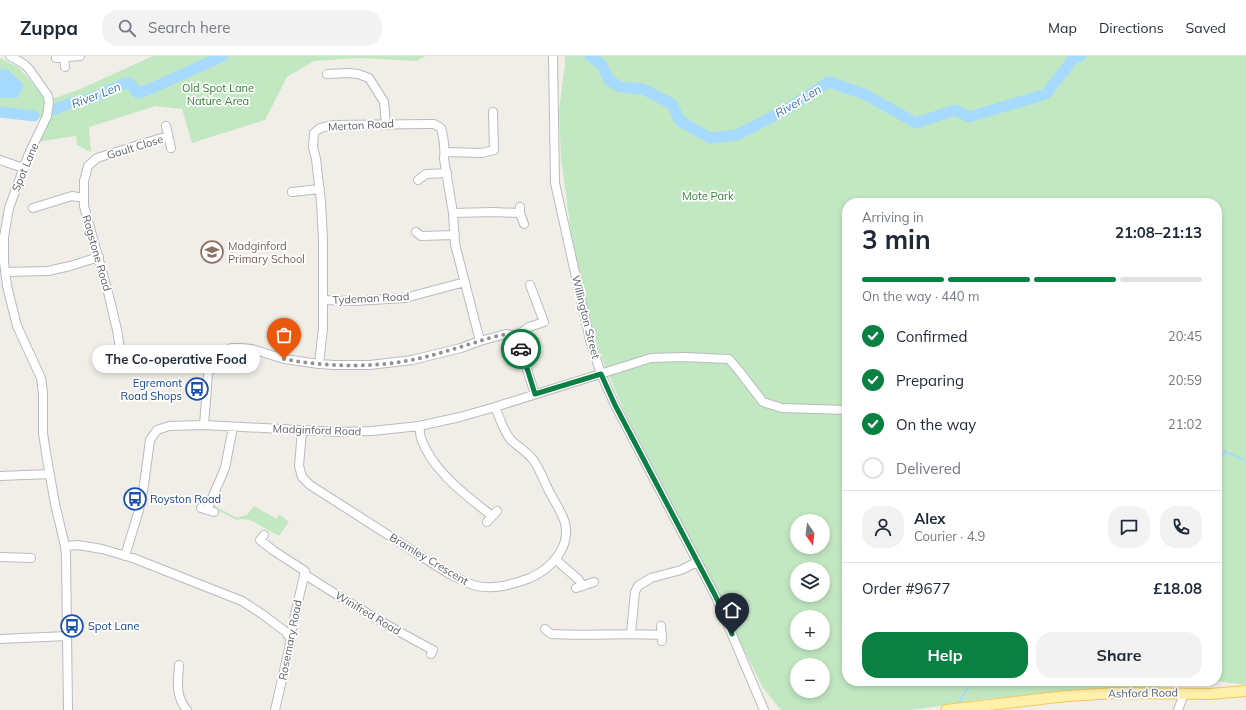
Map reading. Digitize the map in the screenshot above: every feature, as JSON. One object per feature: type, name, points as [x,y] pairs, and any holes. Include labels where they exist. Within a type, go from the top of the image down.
[{"type":"main road","name":"Ashford Road","points":[[946,710],[974,709],[1067,696],[1116,693],[1210,694],[1246,691]]},
{"type":"street","name":"Spot Lane","points":[[10,56],[24,64],[48,96],[49,102],[48,110],[23,168],[9,208],[4,237],[7,286],[17,326],[41,378],[43,393],[43,433],[55,504],[65,546],[68,710]]},
{"type":"street","points":[[56,58],[80,56]]},
{"type":"street","name":"Willington Street","points":[[553,56],[555,183],[590,340],[601,374],[615,405],[696,562],[716,597],[764,710]]},
{"type":"street","points":[[64,57],[64,67]]},
{"type":"street","points":[[327,74],[349,73],[358,74],[369,78],[384,102],[386,124]]},
{"type":"street","points":[[445,152],[482,153],[494,150],[493,112]]},
{"type":"street","name":"Merton Road","points":[[319,364],[323,328],[322,215],[320,189],[313,147],[314,133],[320,128],[334,125],[434,124],[441,128],[444,137],[444,159],[453,213],[455,235],[454,244],[480,341]]},
{"type":"street","name":"Gault Close","points":[[166,126],[171,148]]},
{"type":"street","name":"Gault Close","points":[[84,198],[84,181],[88,166],[97,158],[168,136]]},
{"type":"street","points":[[0,160],[23,168]]},
{"type":"street","points":[[418,180],[426,174],[446,173]]},
{"type":"street","points":[[292,192],[320,189]]},
{"type":"street","points":[[33,208],[72,196],[84,198]]},
{"type":"street","name":"Ragstone Road","points":[[84,198],[84,206],[99,257],[117,330],[118,360],[148,360],[161,351]]},
{"type":"street","points":[[453,213],[520,210],[524,224]]},
{"type":"street","points":[[416,232],[421,236],[455,235]]},
{"type":"street","points":[[6,272],[48,271],[99,257]]},
{"type":"street","name":"Tydeman Road","points":[[323,300],[354,301],[405,298],[465,282]]},
{"type":"street","points":[[204,424],[208,374],[218,358],[231,348],[252,349],[284,359],[319,364],[350,365],[393,363],[412,360],[461,348],[506,334],[516,336],[529,327],[544,322],[530,285]]},
{"type":"street","points":[[516,336],[535,394]]},
{"type":"street","name":"Madginford Road","points":[[125,556],[139,510],[144,486],[150,440],[157,430],[170,426],[204,424],[302,431],[345,432],[419,426],[460,417],[495,407],[651,358],[684,357],[729,359],[762,402],[782,408],[842,410]]},
{"type":"street","name":"Bramley Crescent","points":[[302,431],[299,466],[302,477],[310,485],[446,572],[469,584],[480,587],[495,588],[532,577],[547,568],[556,560],[567,536],[565,523],[534,460],[511,440],[495,407]]},
{"type":"street","points":[[419,426],[421,438],[429,455],[444,474],[460,491],[492,516]]},
{"type":"street","points":[[207,510],[225,468],[233,427]]},
{"type":"street","points":[[0,476],[50,474]]},
{"type":"street","name":"Winifred Road","points":[[264,535],[260,540],[274,551],[362,610],[432,652]]},
{"type":"street","points":[[65,546],[96,548],[133,558],[242,601],[286,632],[291,640]]},
{"type":"street","points":[[0,557],[31,559]]},
{"type":"street","points":[[556,560],[578,579],[580,587],[594,582]]},
{"type":"street","points":[[631,633],[635,592],[638,586],[651,578],[681,570],[696,562]]},
{"type":"street","name":"Rosemary Road","points":[[275,710],[305,572]]},
{"type":"street","points":[[545,629],[551,634],[662,634]]},
{"type":"street","points":[[0,639],[67,636]]},
{"type":"street","points":[[179,665],[176,675],[179,699],[187,710]]},
{"type":"street","points":[[1178,710],[1182,699]]},
{"type":"green space","name":"Old Spot Lane Nature Area","points":[[153,56],[426,56],[416,61],[360,58],[314,61],[287,77],[265,120],[192,143],[182,109],[156,106],[89,127],[91,152],[77,145],[76,136],[35,142],[43,117],[33,118],[0,114],[0,58],[19,68],[44,97],[46,106],[49,100],[78,90]]},
{"type":"green space","name":"Mote Park","points":[[565,56],[1246,56],[1246,685],[1222,682],[1222,198],[842,198],[842,686],[1164,686],[1144,689],[986,699],[912,710],[781,710],[763,688],[624,411],[602,359],[584,300],[573,246],[561,159],[559,110]]},
{"type":"green space","points":[[214,506],[238,518],[247,515],[254,506],[277,519],[279,514],[289,522],[279,536],[250,520],[237,520],[213,508]]},
{"type":"water","points":[[0,69],[8,70],[24,85],[17,98],[0,98]]},
{"type":"waterway","name":"River Len","points":[[53,110],[70,103],[92,98],[125,83],[129,83],[138,93],[223,56]]},
{"type":"waterway","name":"River Len","points":[[590,56],[601,64],[609,80],[620,87],[643,89],[672,104],[680,121],[710,138],[737,135],[785,110],[829,82],[864,94],[916,123],[955,110],[969,117],[1046,94],[1073,59],[1080,56]]},
{"type":"waterway","name":"River Len","points":[[0,112],[34,116]]},
{"type":"waterway","points":[[1222,457],[1225,451],[1246,461]]},
{"type":"waterway","points":[[958,704],[969,686]]},
{"type":"way so far","points":[[284,359],[298,362],[334,365],[370,365],[393,363],[461,348],[506,334],[516,336],[521,349]]},
{"type":"place","name":"Madginford Primary School","points":[[212,252]]},
{"type":"place","name":"The Co-operative Food","points":[[284,359]]},
{"type":"place","name":"Egremont Road Shops","points":[[197,389]]},
{"type":"place","name":"Royston Road","points":[[135,499]]},
{"type":"place","name":"Spot Lane","points":[[72,626]]},
{"type":"route","points":[[521,349],[535,394],[601,374],[615,405],[716,597],[732,634]]}]
